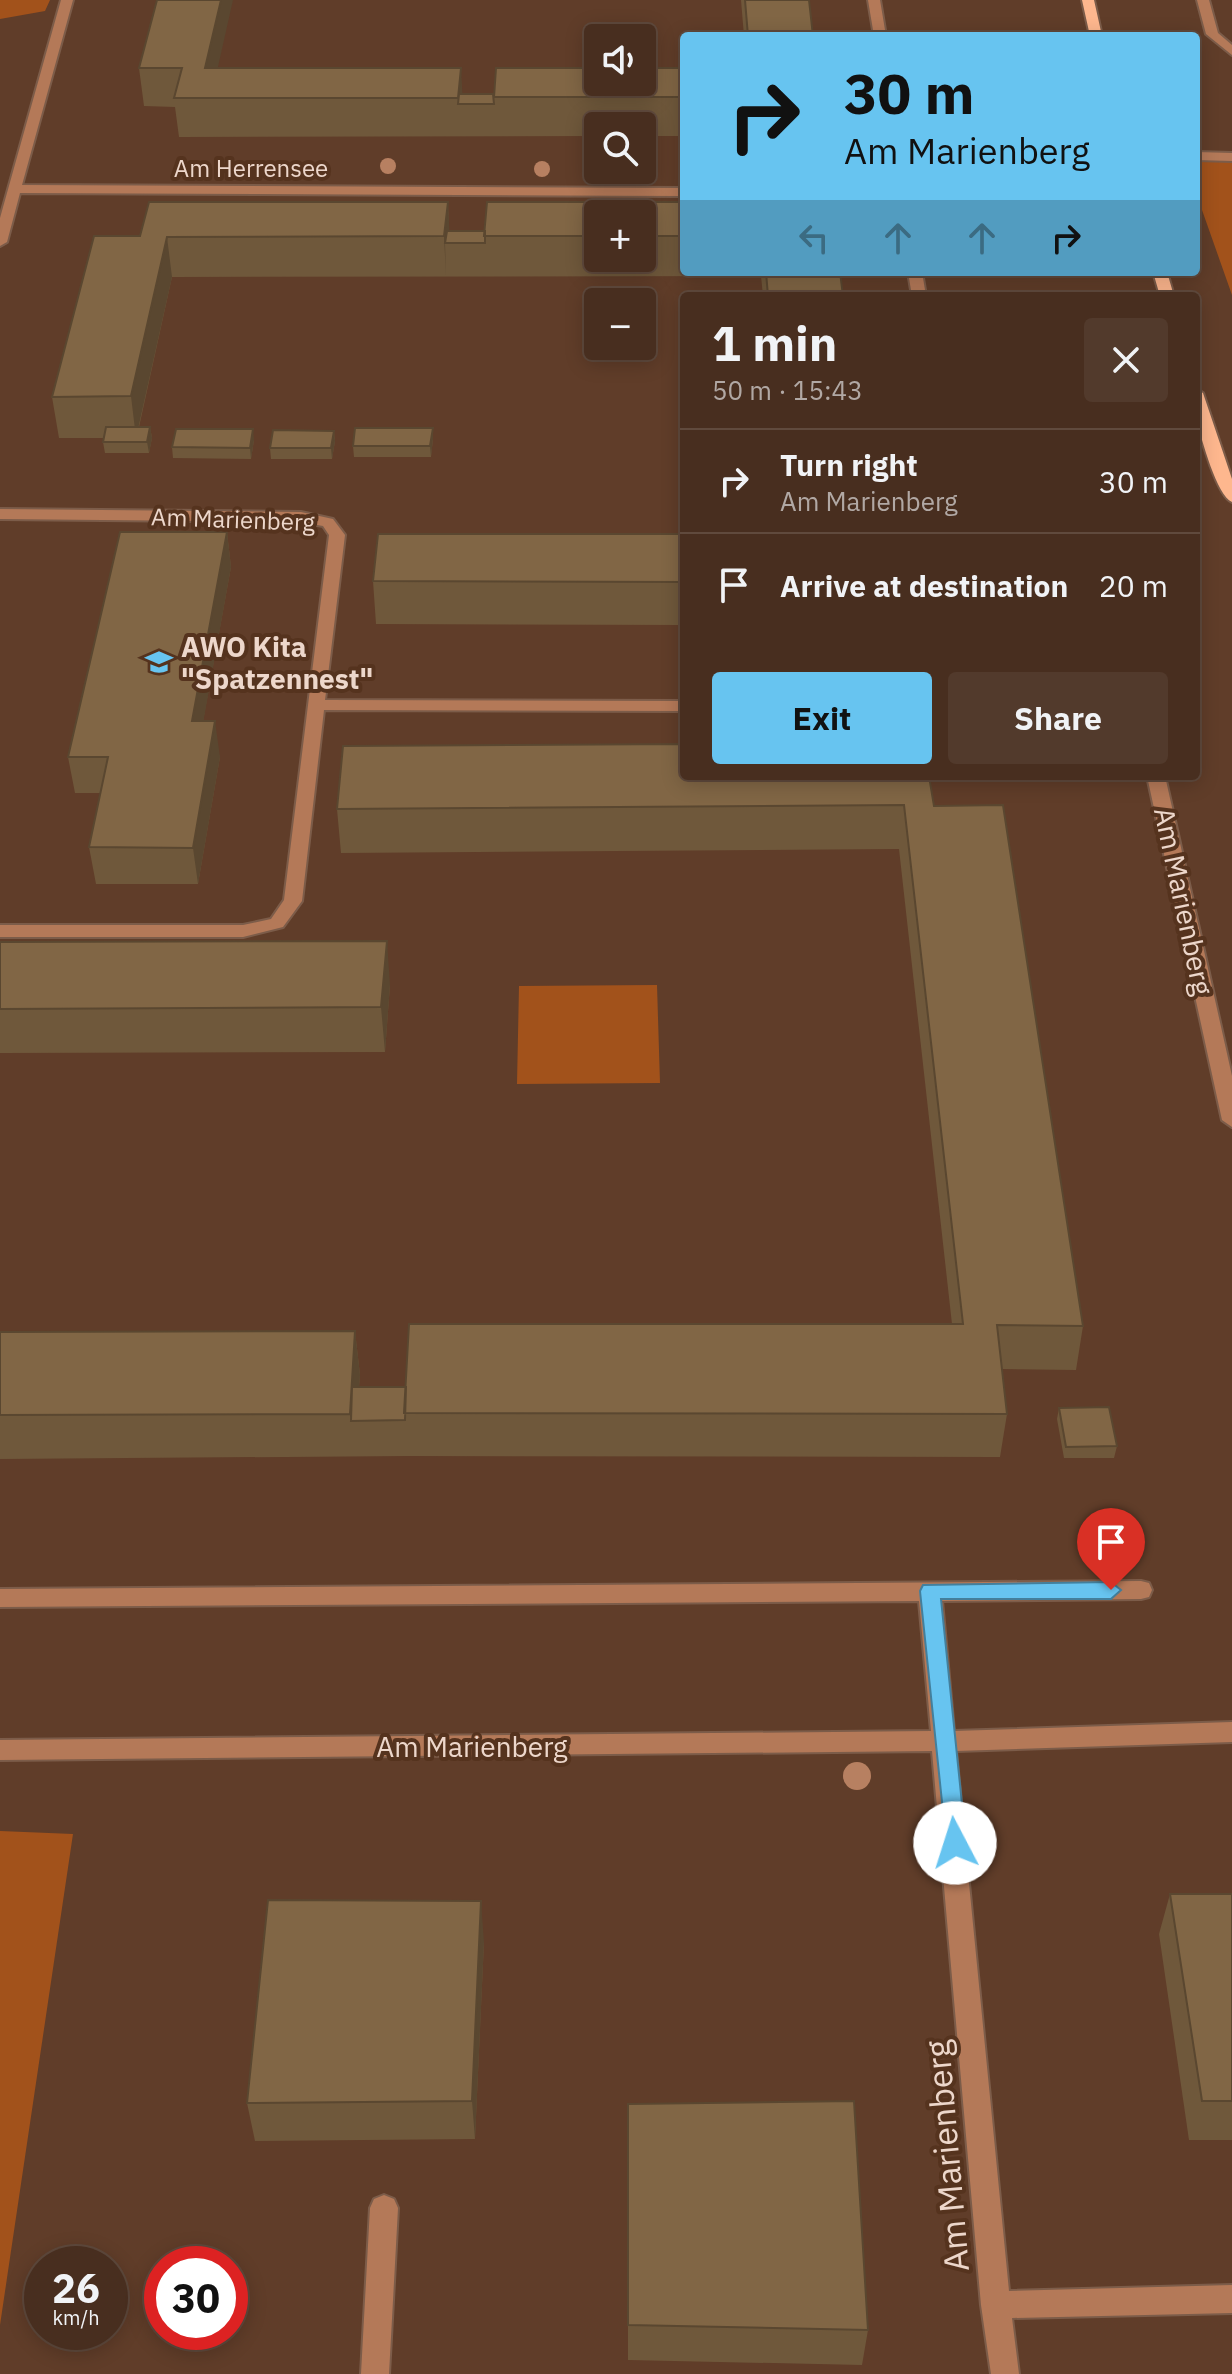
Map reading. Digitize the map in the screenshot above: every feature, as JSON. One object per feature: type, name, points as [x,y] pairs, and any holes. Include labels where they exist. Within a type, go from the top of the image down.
[{"type":"main road","points":[[1088,0],[1095,32]]},
{"type":"main road","points":[[1200,406],[1215,457],[1232,497]]},
{"type":"street","points":[[0,242],[67,0]]},
{"type":"street","points":[[874,0],[879,32]]},
{"type":"street","points":[[1203,0],[1212,34],[1232,51]]},
{"type":"street","points":[[1200,156],[1232,157]]},
{"type":"street","name":"Am Herrensee","points":[[14,189],[680,192]]},
{"type":"street","name":"Am Marienberg","points":[[0,514],[301,517],[328,522],[337,535],[336,564],[293,901],[277,923],[243,931],[0,931]]},
{"type":"street","points":[[318,705],[680,706]]},
{"type":"street","name":"Am Marienberg","points":[[1157,780],[1232,1120]]},
{"type":"street","points":[[0,1598],[1141,1590]]},
{"type":"street","name":"Am Marienberg","points":[[930,1591],[995,2305],[1005,2374]]},
{"type":"street","name":"Am Marienberg","points":[[0,1750],[945,1741],[1232,1732]]},
{"type":"street","points":[[375,2374],[384,2208]]},
{"type":"street","points":[[995,2305],[1232,2299]]},
{"type":"shaded area","points":[[0,0],[50,0],[45,11],[0,19]]},
{"type":"shaded area","points":[[1200,153],[1232,153],[1232,295],[1200,204]]},
{"type":"shaded area","points":[[657,985],[660,1083],[517,1084],[519,986]]},
{"type":"shaded area","points":[[0,1831],[73,1834],[0,2325]]},
{"type":"building","points":[[157,0],[221,0],[205,68],[461,68],[458,98],[174,98],[182,68],[139,68]]},
{"type":"building","points":[[745,0],[809,0],[813,32],[748,32]]},
{"type":"building","points":[[496,68],[584,68],[584,96],[656,96],[656,68],[680,68],[680,97],[494,97]]},
{"type":"building","points":[[459,94],[493,94],[494,104],[458,104]]},
{"type":"building","points":[[149,202],[448,202],[444,236],[167,237],[131,396],[52,397],[94,236],[140,236]]},
{"type":"building","points":[[487,202],[584,202],[584,236],[484,236]]},
{"type":"building","points":[[656,202],[680,202],[680,236],[656,236]]},
{"type":"building","points":[[447,231],[485,231],[485,243],[445,243]]},
{"type":"building","points":[[766,276],[840,276],[842,292],[768,292]]},
{"type":"building","points":[[106,427],[150,427],[147,442],[103,442]]},
{"type":"building","points":[[355,428],[433,428],[430,446],[353,446]]},
{"type":"building","points":[[176,429],[253,429],[250,448],[172,447]]},
{"type":"building","points":[[273,430],[334,431],[331,448],[270,448]]},
{"type":"building","name":"AWO Kita \"Spatzennest\"","points":[[120,532],[227,532],[192,721],[215,721],[193,848],[89,847],[108,757],[68,757]]},
{"type":"building","points":[[378,534],[680,534],[680,582],[373,581]]},
{"type":"building","points":[[680,744],[680,780],[930,780],[934,806],[1003,805],[1083,1326],[997,1325],[1007,1414],[404,1413],[409,1324],[963,1324],[904,805],[337,809],[343,746]]},
{"type":"building","points":[[387,941],[381,1007],[0,1009],[0,942]]},
{"type":"building","points":[[355,1331],[350,1414],[0,1415],[0,1332]]},
{"type":"building","points":[[352,1387],[406,1387],[405,1420],[351,1421]]},
{"type":"building","points":[[1109,1407],[1117,1446],[1066,1447],[1059,1408]]},
{"type":"building","points":[[1170,1894],[1232,1894],[1232,2101],[1202,2101]]},
{"type":"building","points":[[268,1900],[481,1901],[472,2101],[247,2103]]},
{"type":"building","points":[[854,2101],[868,2330],[628,2325],[628,2104]]},
{"type":"place","name":"AWO Kita \"Spatzennest\"","points":[[159,662]]},
{"type":"route","points":[[955,1843],[930,1591],[1111,1590]]}]
